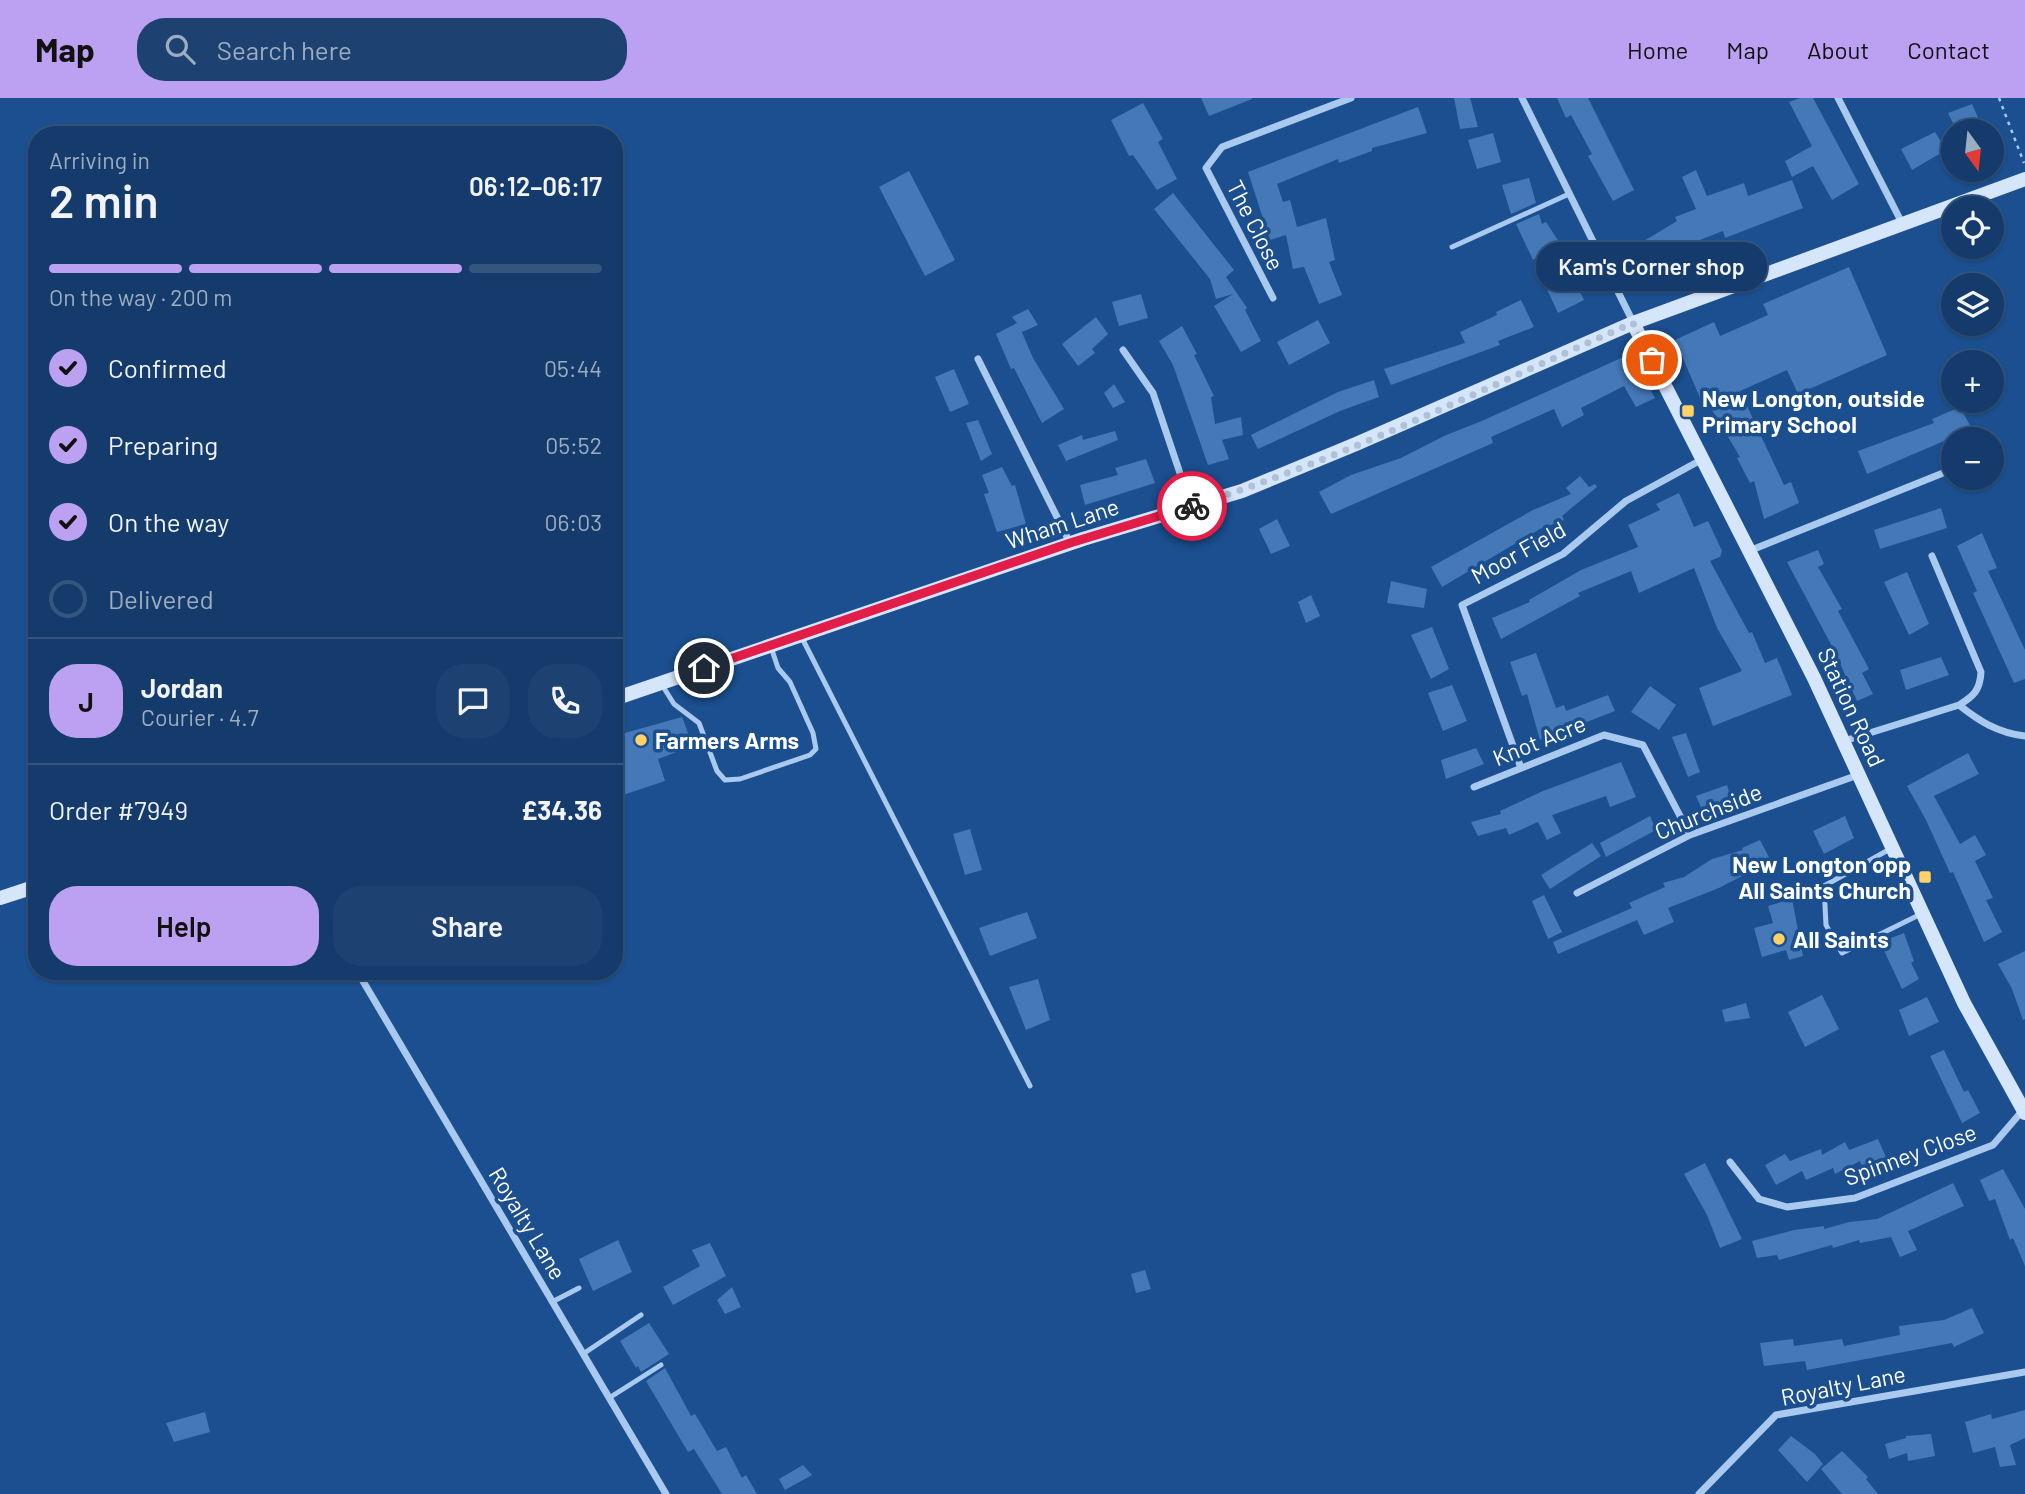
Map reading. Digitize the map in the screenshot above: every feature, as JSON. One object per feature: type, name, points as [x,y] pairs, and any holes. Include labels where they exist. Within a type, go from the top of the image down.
[{"type":"street","name":"The Close","points":[[1273,298],[1206,169],[1222,146],[1351,98]]},
{"type":"street","points":[[1522,98],[1633,323]]},
{"type":"street","points":[[1838,98],[1903,225]]},
{"type":"street","name":"Wham Lane","points":[[623,696],[1070,543],[1242,491],[1633,323],[2025,179]]},
{"type":"street","name":"Station Road","points":[[1633,323],[1814,678],[1964,1003],[2024,1110]]},
{"type":"street","points":[[1122,350],[1153,393],[1191,506]]},
{"type":"street","points":[[978,359],[1070,543]]},
{"type":"street","name":"Moor Field","points":[[1521,768],[1462,605],[1563,554],[1626,501],[1701,460]]},
{"type":"street","points":[[1749,551],[1941,474]]},
{"type":"street","points":[[1843,742],[1959,705],[1974,696],[1979,686],[1981,672],[1931,556]]},
{"type":"street","points":[[1959,705],[1981,722],[2025,735]]},
{"type":"street","name":"Knot Acre","points":[[1474,786],[1604,735],[1643,745],[1690,835]]},
{"type":"street","name":"Churchside","points":[[1577,893],[1690,835],[1859,775]]},
{"type":"street","points":[[0,898],[28,889]]},
{"type":"street","name":"Royalty Lane","points":[[362,980],[666,1494]]},
{"type":"street","name":"Spinney Close","points":[[1730,1162],[1759,1199],[1787,1207],[1855,1198],[1993,1144],[2024,1110]]},
{"type":"street","name":"Royalty Lane","points":[[1699,1494],[1776,1415],[2025,1372]]},
{"type":"lane","points":[[1452,247],[1569,194]]},
{"type":"lane","points":[[800,636],[1030,1086]]},
{"type":"lane","points":[[661,682],[674,704],[699,723],[720,777],[730,781],[752,775],[810,755],[816,749],[813,733],[790,682],[778,668],[771,646]]},
{"type":"lane","points":[[1893,848],[1824,886],[1826,925],[1842,953],[1923,913]]},
{"type":"lane","points":[[552,1302],[579,1288]]},
{"type":"lane","points":[[583,1354],[641,1315]]},
{"type":"lane","points":[[609,1398],[661,1365]]},
{"type":"path","points":[[1998,98],[2025,166]]},
{"type":"building","points":[[1201,98],[1252,98],[1252,99],[1209,116]]},
{"type":"building","points":[[1454,98],[1470,98],[1478,127],[1460,129]]},
{"type":"building","points":[[1557,98],[1588,98],[1634,190],[1613,201],[1588,156],[1592,154],[1571,115],[1566,118]]},
{"type":"building","points":[[1800,98],[1813,98],[1859,184],[1832,200],[1813,166],[1792,177],[1785,161],[1812,146],[1789,102]]},
{"type":"building","points":[[1143,103],[1163,139],[1158,142],[1177,179],[1157,190],[1133,155],[1129,156],[1111,120]]},
{"type":"building","points":[[1972,104],[1979,119],[1951,119],[1948,113]]},
{"type":"building","points":[[1418,107],[1427,133],[1372,148],[1372,151],[1339,163],[1338,159],[1277,184],[1283,202],[1290,200],[1297,227],[1326,218],[1335,260],[1329,262],[1342,295],[1319,304],[1304,267],[1293,269],[1286,235],[1270,240],[1248,172]]},
{"type":"building","points":[[1935,132],[1941,142],[1941,153],[1912,170],[1901,149]]},
{"type":"building","points":[[1493,133],[1501,162],[1477,169],[1468,140]]},
{"type":"building","points":[[1696,170],[1707,196],[1744,183],[1748,196],[1792,180],[1803,208],[1725,238],[1723,231],[1687,245],[1648,270],[1634,247],[1677,221],[1675,217],[1696,209],[1682,177]]},
{"type":"building","points":[[909,171],[955,260],[925,276],[879,187]]},
{"type":"building","points":[[1529,178],[1536,203],[1511,214],[1502,185]]},
{"type":"building","points":[[1173,193],[1234,270],[1226,277],[1247,308],[1245,310],[1261,341],[1241,352],[1214,306],[1233,294],[1216,299],[1210,279],[1154,209]]},
{"type":"building","points":[[1539,214],[1542,224],[1546,222],[1561,245],[1568,274],[1571,273],[1584,300],[1558,313],[1545,285],[1552,282],[1539,256],[1533,260],[1516,224]]},
{"type":"building","points":[[1849,267],[1887,355],[1798,394],[1787,370],[1740,391],[1784,485],[1791,482],[1799,503],[1764,519],[1754,481],[1750,483],[1737,458],[1740,457],[1709,405],[1704,407],[1675,340],[1714,322],[1720,336],[1768,315],[1763,304]]},
{"type":"building","points":[[1141,294],[1148,318],[1119,326],[1112,302]]},
{"type":"building","points":[[1521,300],[1534,327],[1498,341],[1500,345],[1391,385],[1384,369],[1465,343],[1460,332],[1497,315],[1496,312]]},
{"type":"building","points":[[1028,309],[1038,325],[1022,332],[1020,328],[1033,358],[1064,409],[1042,423],[1014,368],[1011,369],[996,334],[1017,323],[1012,317]]},
{"type":"building","points":[[1096,317],[1108,334],[1092,349],[1095,353],[1078,366],[1062,344]]},
{"type":"building","points":[[1318,320],[1330,343],[1289,365],[1277,342]]},
{"type":"building","points":[[1182,326],[1214,396],[1211,397],[1215,424],[1241,417],[1243,435],[1222,440],[1229,459],[1208,465],[1173,365],[1159,341]]},
{"type":"building","points":[[1632,353],[1655,398],[1636,407],[1624,386],[1581,408],[1584,415],[1562,427],[1554,409],[1491,437],[1493,443],[1331,514],[1319,492],[1351,475],[1401,458],[1444,436]]},
{"type":"building","points":[[954,369],[969,404],[950,412],[935,377]]},
{"type":"building","points":[[1374,380],[1379,397],[1340,411],[1258,449],[1251,435],[1338,392]]},
{"type":"building","points":[[1114,384],[1125,402],[1113,408],[1104,393]]},
{"type":"building","points":[[1946,413],[1963,413],[1971,427],[1941,427],[1941,442],[1867,474],[1858,451],[1934,423],[1932,419]]},
{"type":"building","points":[[978,420],[992,454],[981,461],[966,423]]},
{"type":"building","points":[[1115,431],[1118,440],[1066,461],[1058,445],[1082,435],[1083,440]]},
{"type":"building","points":[[1146,459],[1155,483],[1085,505],[1080,485],[1118,475],[1115,468]]},
{"type":"building","points":[[1002,467],[1012,486],[1015,485],[1026,524],[997,532],[984,494],[989,493],[982,475]]},
{"type":"building","points":[[1580,476],[1589,487],[1595,484],[1597,487],[1562,516],[1564,520],[1540,529],[1442,587],[1431,567],[1533,510],[1571,494],[1566,488]]},
{"type":"building","points":[[1679,493],[1694,527],[1708,521],[1722,551],[1720,557],[1710,561],[1749,633],[1752,632],[1765,663],[1777,658],[1792,695],[1713,726],[1699,688],[1742,671],[1717,628],[1694,568],[1639,593],[1631,571],[1578,593],[1580,596],[1501,639],[1492,618],[1530,602],[1529,600],[1581,570],[1638,547],[1628,525],[1660,510],[1656,504]]},
{"type":"building","points":[[1941,508],[1947,528],[1880,549],[1874,530]]},
{"type":"building","points":[[1277,519],[1290,546],[1271,554],[1259,529]]},
{"type":"building","points":[[1982,533],[1997,568],[1988,571],[2025,650],[2025,679],[2014,683],[1973,593],[1977,591],[1957,546]]},
{"type":"building","points":[[1818,550],[1824,564],[1818,567],[1842,609],[1838,611],[1869,669],[1862,673],[1873,694],[1857,701],[1834,650],[1787,562]]},
{"type":"building","points":[[1907,572],[1929,624],[1909,635],[1884,582]]},
{"type":"building","points":[[1391,581],[1427,589],[1424,608],[1387,603]]},
{"type":"building","points":[[1311,595],[1320,616],[1306,623],[1298,602]]},
{"type":"building","points":[[1432,627],[1449,669],[1431,679],[1411,635]]},
{"type":"building","points":[[1536,653],[1556,708],[1564,705],[1566,711],[1608,695],[1615,711],[1540,740],[1527,694],[1522,696],[1510,662]]},
{"type":"building","points":[[1941,657],[1949,675],[1906,690],[1900,670]]},
{"type":"building","points":[[1452,685],[1467,721],[1443,731],[1428,693]]},
{"type":"building","points":[[1650,686],[1676,705],[1659,730],[1631,712]]},
{"type":"building","points":[[682,717],[693,746],[658,759],[665,781],[623,795],[623,733]]},
{"type":"building","points":[[1686,733],[1700,772],[1688,777],[1672,737]]},
{"type":"building","points":[[1476,748],[1484,764],[1446,779],[1441,760]]},
{"type":"building","points":[[1968,753],[1979,774],[1934,796],[1960,844],[1975,835],[1986,855],[1975,861],[1993,898],[1986,900],[2002,932],[1984,942],[1953,872],[1950,873],[1907,786]]},
{"type":"building","points":[[1621,762],[1636,797],[1610,807],[1606,796],[1552,815],[1561,833],[1547,840],[1538,822],[1509,835],[1506,828],[1478,836],[1471,822],[1501,814],[1500,811],[1543,791]]},
{"type":"building","points":[[1727,785],[1731,799],[1703,812],[1696,796]]},
{"type":"building","points":[[1650,816],[1656,830],[1606,857],[1600,843]]},
{"type":"building","points":[[1845,816],[1854,838],[1824,854],[1813,831]]},
{"type":"building","points":[[970,829],[982,870],[965,875],[953,834]]},
{"type":"building","points":[[1760,840],[1771,861],[1719,888],[1668,908],[1674,922],[1644,935],[1637,920],[1558,954],[1553,942],[1632,908],[1629,903],[1665,887],[1663,883],[1684,877],[1712,859],[1743,850],[1742,848]]},
{"type":"building","points":[[1592,843],[1601,856],[1550,889],[1541,875]]},
{"type":"building","points":[[1544,895],[1562,932],[1548,939],[1532,901]]},
{"type":"building","name":"All Saints","points":[[1792,899],[1803,956],[1789,960],[1786,950],[1762,957],[1754,928],[1773,923],[1768,906]]},
{"type":"building","points":[[1027,912],[1037,938],[990,956],[979,928]]},
{"type":"building","points":[[1904,933],[1914,961],[1911,963],[1919,979],[1902,989],[1880,942]]},
{"type":"building","points":[[2025,951],[2023,1020],[2012,989],[1998,964]]},
{"type":"building","points":[[1038,979],[1050,1020],[1026,1030],[1009,987]]},
{"type":"building","points":[[1822,995],[1839,1029],[1805,1047],[1788,1012]]},
{"type":"building","points":[[1927,997],[1939,1022],[1909,1036],[1899,1010]]},
{"type":"building","points":[[1746,1003],[1750,1018],[1725,1022],[1722,1010]]},
{"type":"building","points":[[1944,1050],[1964,1092],[1968,1090],[1980,1113],[1962,1123],[1930,1056]]},
{"type":"building","points":[[1878,1139],[1886,1157],[1862,1166],[1860,1161],[1835,1174],[1833,1168],[1806,1180],[1802,1171],[1776,1185],[1765,1165],[1785,1154],[1790,1161],[1821,1149],[1822,1155],[1845,1142],[1849,1150]]},
{"type":"building","points":[[1705,1163],[1742,1239],[1720,1248],[1707,1215],[1684,1174]]},
{"type":"building","points":[[2003,1169],[2025,1209],[2025,1266],[2013,1238],[2010,1240],[1995,1199],[1989,1201],[1980,1180]]},
{"type":"building","points":[[1953,1183],[1964,1206],[1908,1231],[1917,1250],[1900,1257],[1891,1237],[1860,1243],[1859,1240],[1833,1248],[1832,1245],[1779,1260],[1777,1255],[1757,1258],[1752,1241],[1794,1230],[1824,1226],[1824,1229],[1849,1222],[1877,1219]]},
{"type":"building","points":[[618,1240],[632,1272],[593,1291],[579,1259]]},
{"type":"building","points":[[710,1243],[726,1276],[673,1305],[663,1287],[700,1266],[692,1250]]},
{"type":"building","points":[[1145,1270],[1151,1289],[1136,1293],[1131,1274]]},
{"type":"building","points":[[732,1287],[741,1307],[725,1314],[717,1300]]},
{"type":"building","points":[[1972,1308],[1984,1333],[1954,1347],[1952,1343],[1807,1370],[1805,1361],[1764,1366],[1760,1343],[1793,1339],[1794,1346],[1842,1339],[1844,1346],[1900,1335],[1899,1326],[1944,1320]]},
{"type":"building","points":[[649,1323],[669,1354],[641,1372],[620,1341]]},
{"type":"building","points":[[665,1368],[691,1416],[695,1414],[717,1451],[726,1447],[742,1478],[746,1475],[757,1494],[722,1494],[694,1449],[688,1452],[646,1381]]},
{"type":"building","points":[[2025,1410],[2025,1438],[2010,1445],[2016,1465],[2000,1467],[1995,1447],[1973,1453],[1965,1422],[1991,1414],[1992,1419]]},
{"type":"building","points":[[205,1412],[210,1432],[174,1442],[166,1423]]},
{"type":"building","points":[[1931,1434],[1935,1456],[1908,1461],[1907,1453],[1889,1459],[1885,1444],[1906,1436]]},
{"type":"building","points":[[1791,1436],[1815,1454],[1823,1464],[1807,1482],[1778,1450]]},
{"type":"building","points":[[1842,1451],[1868,1477],[1866,1479],[1878,1494],[1842,1494],[1821,1469]]},
{"type":"building","points":[[803,1465],[812,1475],[785,1490],[779,1479]]},
{"type":"way so far","points":[[1192,506],[1242,491],[1356,444],[1633,323],[1652,360]]},
{"type":"place","name":"Kam's Corner shop","points":[[1652,360]]},
{"type":"place","name":"New Longton, outside Primary School","points":[[1688,411]]},
{"type":"place","name":"Farmers Arms","points":[[641,740]]},
{"type":"place","name":"New Longton opp All Saints Church","points":[[1925,877]]},
{"type":"place","name":"All Saints","points":[[1779,939]]},
{"type":"route","points":[[704,668],[1070,543],[1192,506]]}]
